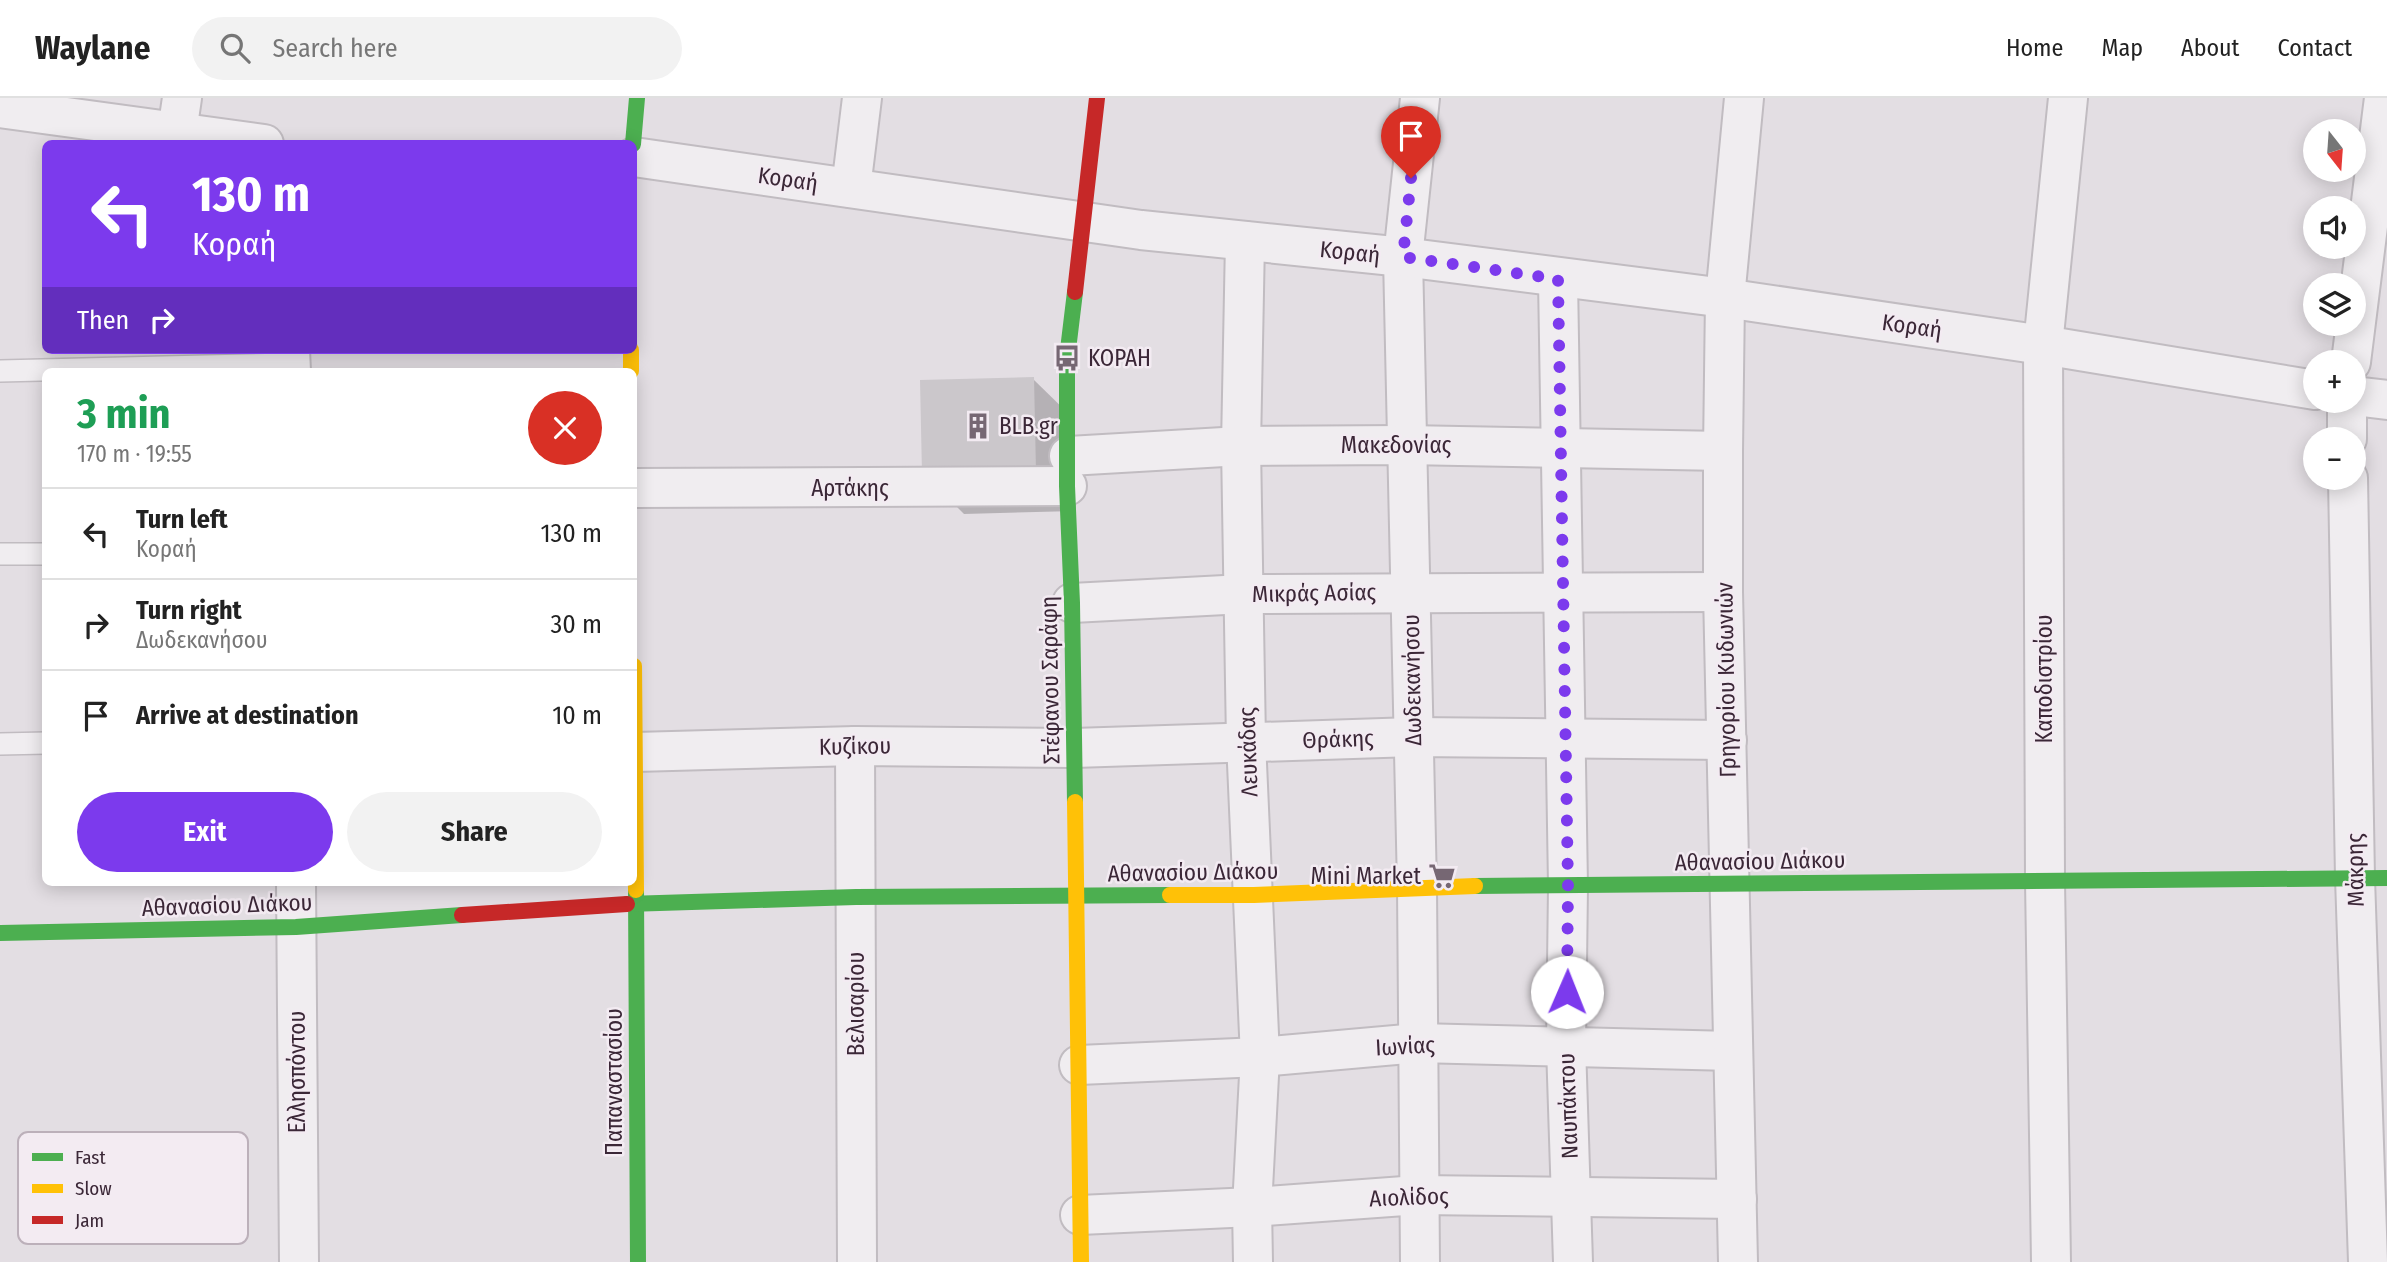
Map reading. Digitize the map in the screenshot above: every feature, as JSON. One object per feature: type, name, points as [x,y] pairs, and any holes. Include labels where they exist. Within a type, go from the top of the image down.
[{"type":"street","points":[[633,140],[637,98]]},
{"type":"street","points":[[851,188],[862,98]]},
{"type":"street","name":"Στέφανου Σαράφη","points":[[1082,1262],[1068,358],[1097,98]]},
{"type":"street","name":"Δωδεκανήσου","points":[[1420,98],[1403,257],[1417,887],[1420,1262]]},
{"type":"street","name":"Γρηγορίου Κυδωνιών","points":[[1738,1262],[1723,592],[1723,451],[1725,299],[1744,98]]},
{"type":"street","name":"Καποδιστρίου","points":[[2051,1262],[2045,881],[2043,345],[2068,98]]},
{"type":"street","points":[[2353,350],[2385,98]]},
{"type":"street","points":[[0,108],[180,115],[252,140]]},
{"type":"street","name":"Κοραή","points":[[637,157],[1082,222],[1403,257],[1725,299],[2043,345],[2303,388]]},
{"type":"street","name":"Λευκάδας","points":[[1245,241],[1241,446],[1246,741],[1259,1057],[1252,1207],[1253,1262]]},
{"type":"street","name":"Ναυπάκτου","points":[[1558,279],[1568,886],[1566,1046],[1573,1262]]},
{"type":"street","points":[[2366,397],[2387,400]]},
{"type":"street","name":"Μακεδονίας","points":[[1068,471],[1241,446],[1406,445],[1723,451]]},
{"type":"street","name":"Αρτάκης","points":[[637,488],[1068,471]]},
{"type":"street","name":"Μάκρης","points":[[2349,490],[2371,878],[2368,1262]]},
{"type":"street","name":"Μικράς Ασίας","points":[[1072,603],[1244,594],[1723,592]]},
{"type":"street","name":"Θράκης","points":[[1074,748],[1413,737],[1727,740]]},
{"type":"street","name":"Κυζίκου","points":[[637,751],[855,746],[1074,748]]},
{"type":"street","name":"Βελισαρίου","points":[[855,746],[857,1262]]},
{"type":"street","name":"Αθανασίου Διάκου","points":[[0,933],[296,927],[636,902],[856,897],[1254,895],[1417,887],[2371,878]]},
{"type":"street","name":"Ελλησπόντου","points":[[296,886],[299,1262]]},
{"type":"street","name":"Παπαναστασίου","points":[[636,886],[638,1262]]},
{"type":"street","name":"Ιωνίας","points":[[1079,1065],[1259,1057],[1418,1043],[1732,1051]]},
{"type":"street","name":"Αιολίδος","points":[[1080,1215],[1252,1207],[1418,1195],[1737,1199]]},
{"type":"lane","points":[[72,368],[290,362]]},
{"type":"lane","points":[[0,370],[42,369]]},
{"type":"lane","points":[[0,554],[42,554]]},
{"type":"lane","points":[[0,744],[42,743]]},
{"type":"building","name":"BLB.gr","points":[[1034,377],[1036,472],[922,474],[920,380]]},
{"type":"traffic: fast","points":[[633,140],[637,98]]},
{"type":"traffic: fast","points":[[1075,292],[1067,358],[1067,486],[1075,802]]},
{"type":"traffic: fast","points":[[1475,886],[2387,878]]},
{"type":"traffic: fast","points":[[636,890],[638,1262]]},
{"type":"traffic: fast","points":[[627,904],[856,897],[1170,895]]},
{"type":"traffic: fast","points":[[0,933],[296,927],[462,915]]},
{"type":"traffic: slow","points":[[631,354],[631,368]]},
{"type":"traffic: slow","points":[[1075,802],[1081,1262]]},
{"type":"traffic: slow","points":[[636,886],[636,890]]},
{"type":"traffic: slow","points":[[1170,895],[1254,895],[1475,886]]},
{"type":"traffic: jam","points":[[1075,292],[1097,98]]},
{"type":"traffic: jam","points":[[462,915],[627,904]]},
{"type":"place","name":"ΚΟΡΑΗ","points":[[1067,358]]},
{"type":"place","name":"BLB.gr","points":[[978,426]]},
{"type":"place","name":"Mini Market","points":[[1442,876]]},
{"type":"route","points":[[1411,178],[1403,257],[1558,279],[1568,886],[1567,992]]}]
